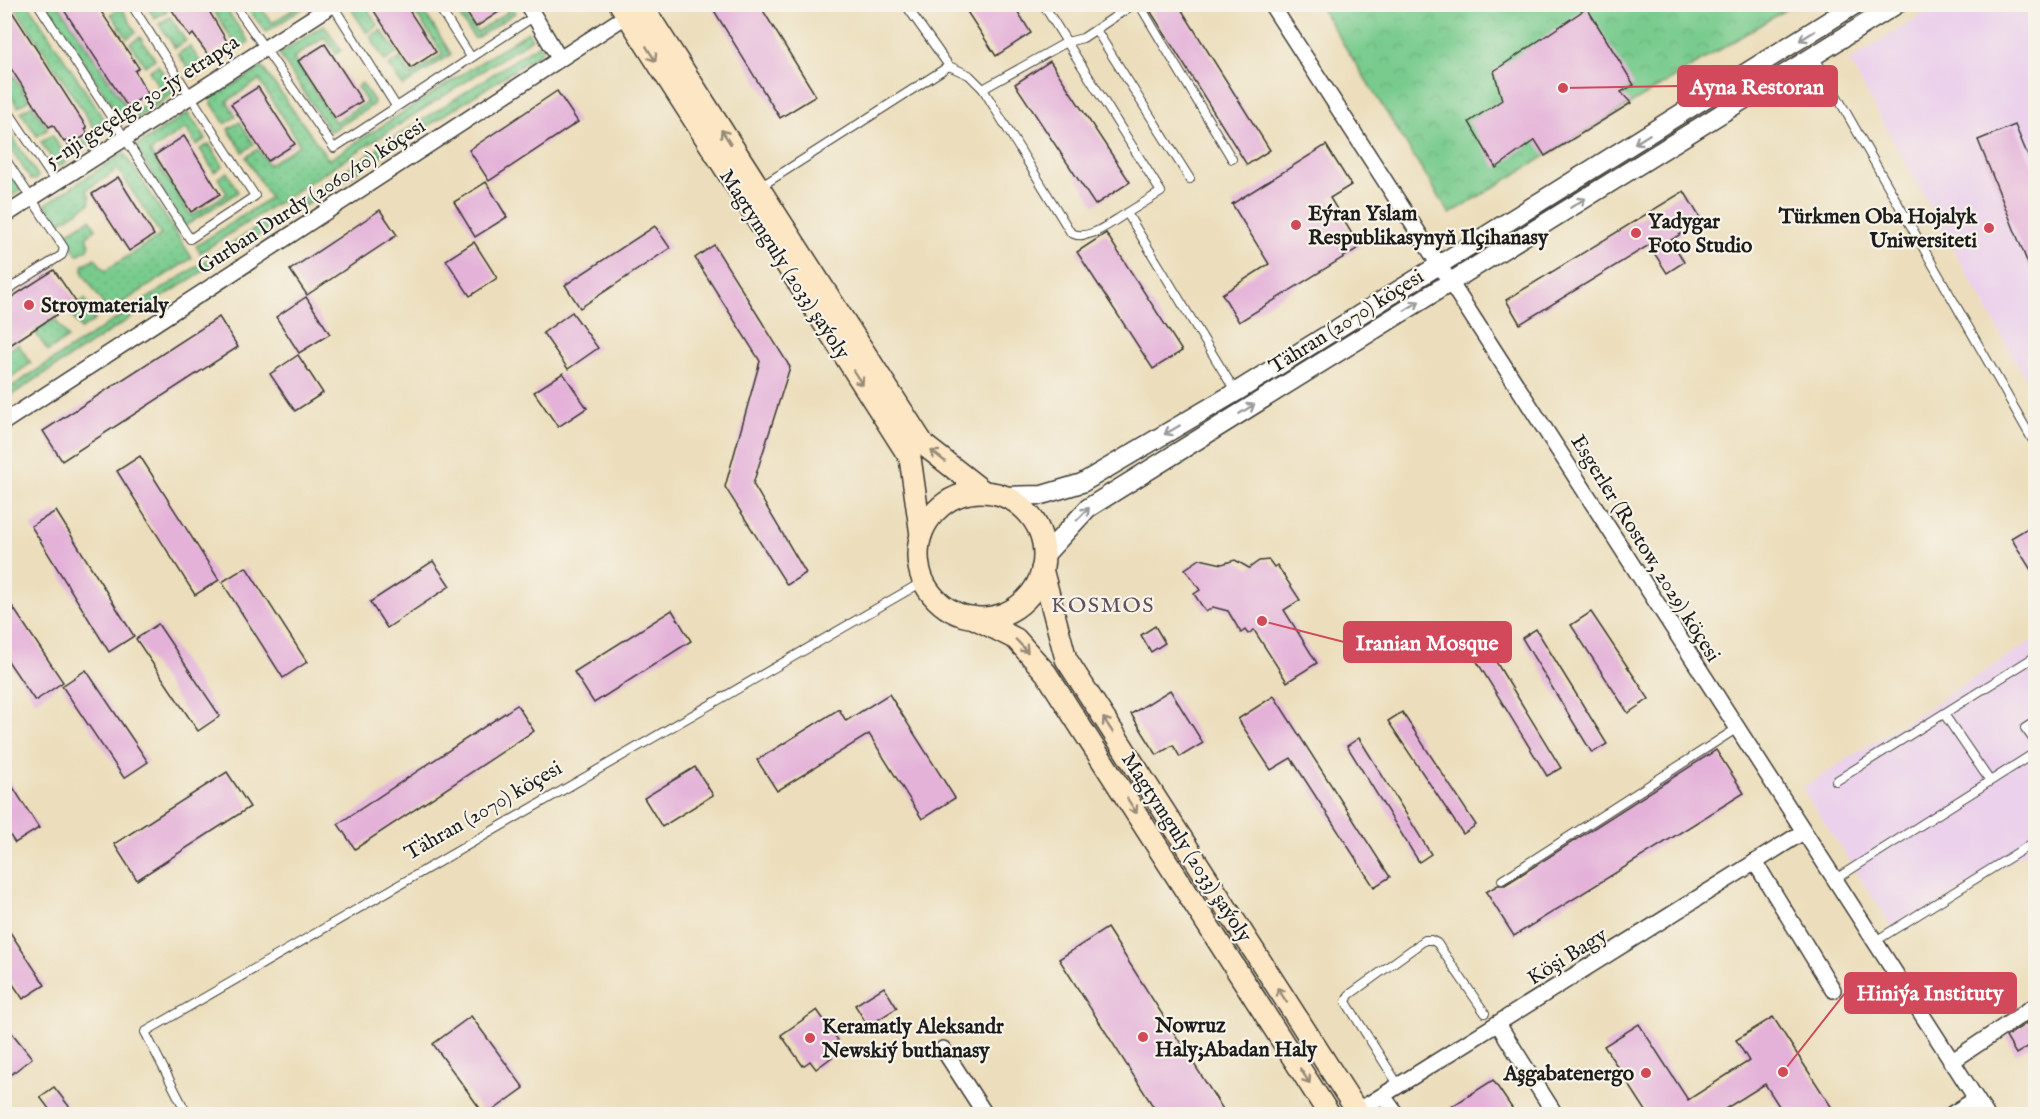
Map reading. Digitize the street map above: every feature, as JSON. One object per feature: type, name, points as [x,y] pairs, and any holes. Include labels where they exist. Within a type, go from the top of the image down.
[{"type":"main road","name":"Magtymguly (2033) şaýoly","points":[[632,7],[759,188],[924,445],[993,494]]},
{"type":"main road","name":"Magtymguly (2033) şaýoly","points":[[632,7],[910,458],[921,535]]},
{"type":"main road","points":[[993,494],[1022,507],[1036,525],[1043,563],[1033,590],[1016,607],[995,616],[972,617],[948,609],[938,601],[924,581],[918,558],[921,535],[926,524],[941,506],[961,495],[993,494]]},
{"type":"main road","name":"Magtymguly (2033) şaýoly","points":[[1043,563],[1066,659],[1356,1114]]},
{"type":"main road","name":"Magtymguly (2033) şaýoly","points":[[972,617],[1016,639],[1046,673],[1329,1114]]},
{"type":"street","name":"Esgerler (Rostow, 2029) köçesi","points":[[1271,4],[1986,1114]]},
{"type":"street","name":"Tähran (2070) köçesi","points":[[993,494],[1042,495],[1082,483],[1236,392],[1856,4]]},
{"type":"street","name":"Tähran (2070) köçesi","points":[[1043,563],[1088,508],[1897,4]]},
{"type":"street","name":"5-nji geçelge 30-jy etrapça","points":[[4,216],[190,94],[333,5]]},
{"type":"street","name":"Gurban Durdy (2060/10) köçesi","points":[[4,422],[559,58],[632,7]]},
{"type":"street","points":[[531,10],[559,58]]},
{"type":"street","name":"Köşi Bagy","points":[[1356,1114],[1803,832]]},
{"type":"street","points":[[1755,862],[1833,990]]},
{"type":"street","points":[[1951,1062],[2036,1005]]},
{"type":"street","points":[[1498,1024],[1555,1114]]},
{"type":"street","points":[[943,1049],[985,1114]]},
{"type":"street","points":[[1383,1096],[1396,1114]]},
{"type":"street","points":[[1952,1114],[1976,1099]]},
{"type":"lane","points":[[38,4],[190,240],[255,196],[131,4]]},
{"type":"lane","points":[[234,4],[333,148],[471,57],[531,10]]},
{"type":"lane","points":[[437,4],[471,57]]},
{"type":"lane","points":[[905,4],[949,66],[969,75],[983,89],[1071,232],[1079,237],[1088,236],[1161,192],[1043,4]]},
{"type":"lane","points":[[983,89],[1067,42],[1083,38],[1134,4]]},
{"type":"lane","points":[[1139,4],[1232,159]]},
{"type":"lane","points":[[333,5],[396,106]]},
{"type":"lane","points":[[1096,30],[1190,179]]},
{"type":"lane","points":[[1814,56],[2036,446]]},
{"type":"lane","points":[[759,188],[949,66]]},
{"type":"lane","points":[[4,105],[56,183]]},
{"type":"lane","points":[[4,157],[64,248],[62,255],[4,292]]},
{"type":"lane","points":[[1127,213],[1236,392]]},
{"type":"lane","name":"Tähran (2070) köçesi","points":[[187,1114],[145,1032],[924,581]]},
{"type":"lane","points":[[1836,781],[2036,656]]},
{"type":"lane","points":[[1944,714],[1990,781]]},
{"type":"lane","points":[[2036,722],[2025,728],[2036,743]]},
{"type":"lane","points":[[1502,880],[1736,729]]},
{"type":"lane","points":[[1834,880],[2036,752]]},
{"type":"lane","points":[[1874,942],[2036,841]]},
{"type":"lane","points":[[1399,1086],[1346,1002],[1349,995],[1425,940],[1431,939],[1437,943],[1485,1013]]},
{"type":"shaded area","name":"Türkmen Oba Hojalyk Uniwersiteti","points":[[1937,5],[2035,5],[2035,396],[1849,61]]},
{"type":"shaded area","points":[[2035,639],[2035,847],[1894,930],[1802,788]]},
{"type":"green space","points":[[356,4],[377,5],[368,10],[378,25],[367,33],[352,10]]},
{"type":"green space","points":[[29,5],[111,130],[60,166],[56,165],[41,142],[52,135],[64,154],[97,132],[14,6]]},
{"type":"green space","points":[[47,5],[59,5],[131,114],[163,93],[149,71],[158,65],[175,92],[132,122],[119,117]]},
{"type":"green space","points":[[146,5],[162,5],[167,11],[155,18]]},
{"type":"green space","points":[[210,5],[223,5],[249,42],[195,78],[178,54],[190,46],[202,65],[235,44]]},
{"type":"green space","points":[[245,5],[259,5],[272,23],[300,5],[308,5],[266,32]]},
{"type":"green space","points":[[410,5],[420,5],[451,54],[403,86],[389,66],[400,58],[411,75],[443,54]]},
{"type":"green space","points":[[452,5],[458,5],[477,32],[508,12],[504,5],[511,5],[515,13],[475,39]]},
{"type":"green space","points":[[1319,5],[1793,5],[1450,214]]},
{"type":"green space","points":[[121,7],[136,32],[127,38],[111,14]]},
{"type":"green space","points":[[170,17],[186,41],[175,48],[159,24]]},
{"type":"green space","points":[[324,25],[341,50],[336,54],[325,37],[293,58],[335,122],[367,102],[357,87],[362,83],[374,101],[373,105],[330,132],[279,54]]},
{"type":"green space","points":[[381,30],[397,53],[385,61],[370,37]]},
{"type":"green space","points":[[528,32],[532,39],[200,253],[196,246],[270,198],[246,157],[258,149],[268,165],[300,145],[259,80],[227,101],[236,116],[225,124],[211,102],[212,98],[262,67],[329,160]]},
{"type":"green space","points":[[140,37],[155,59],[145,66],[130,43]]},
{"type":"green space","points":[[541,43],[542,50],[539,54],[5,399],[5,391]]},
{"type":"green space","points":[[14,76],[29,100],[18,107],[5,87],[5,82]]},
{"type":"green space","points":[[32,105],[48,129],[37,136],[21,112]]},
{"type":"green space","points":[[188,113],[206,139],[196,145],[186,128],[150,152],[191,216],[227,194],[218,178],[227,172],[238,192],[185,226],[135,147]]},
{"type":"green space","points":[[240,122],[254,144],[243,152],[228,129]]},
{"type":"green space","points":[[4,124],[38,176],[36,180],[31,180],[5,139]]},
{"type":"green space","points":[[209,144],[223,166],[214,172],[200,149]]},
{"type":"green space","points":[[124,153],[192,258],[108,312],[83,273],[83,265],[95,258],[105,271],[161,235],[118,169],[86,190],[90,197],[89,204],[61,222],[56,221],[46,204]]},
{"type":"green space","points":[[4,163],[21,189],[5,201],[7,188]]},
{"type":"green space","points":[[90,219],[96,229],[86,237],[90,244],[88,249],[77,255],[65,234]]},
{"type":"green space","points":[[85,299],[95,320],[81,329],[68,310]]},
{"type":"green space","points":[[55,319],[68,338],[48,351],[35,332]]},
{"type":"green space","points":[[18,344],[31,363],[5,381],[5,353]]},
{"type":"building","points":[[60,4],[96,4],[139,68],[135,71],[148,94],[129,106],[125,103]]},
{"type":"building","points":[[168,4],[205,4],[228,43],[209,56],[193,34],[190,37]]},
{"type":"building","points":[[384,4],[405,4],[436,52],[411,68],[374,11]]},
{"type":"building","points":[[461,4],[511,4],[476,27]]},
{"type":"building","points":[[710,4],[759,4],[816,96],[780,118]]},
{"type":"building","points":[[962,4],[1013,4],[1031,33],[996,56]]},
{"type":"building","points":[[1162,4],[1178,4],[1270,150],[1247,165],[1151,12]]},
{"type":"building","points":[[1587,8],[1634,85],[1621,92],[1631,103],[1545,156],[1535,140],[1496,168],[1469,122],[1502,100],[1494,71]]},
{"type":"building","points":[[13,13],[87,128],[85,129],[88,134],[69,146],[53,125],[49,127],[4,58],[4,19]]},
{"type":"building","points":[[325,44],[362,101],[335,118],[298,61]]},
{"type":"building","points":[[1050,61],[1130,182],[1095,205],[1015,84]]},
{"type":"building","points":[[258,87],[295,144],[268,161],[231,104]]},
{"type":"building","points":[[557,91],[578,122],[489,181],[469,150]]},
{"type":"building","points":[[2015,125],[2036,175],[2035,281],[1978,140]]},
{"type":"building","points":[[184,136],[220,194],[191,212],[155,155]]},
{"type":"building","name":"Eýran Yslam Respublikasynyň Ilçihanasy","points":[[1326,145],[1351,185],[1330,198],[1360,247],[1239,322],[1222,294],[1269,264],[1232,204]]},
{"type":"building","points":[[118,177],[154,235],[129,251],[92,194]]},
{"type":"building","points":[[486,182],[507,217],[475,237],[454,202]]},
{"type":"building","points":[[1684,191],[1702,221],[1671,240],[1684,262],[1667,273],[1649,245],[1520,324],[1506,300]]},
{"type":"building","points":[[380,210],[397,235],[307,295],[290,270]]},
{"type":"building","points":[[655,226],[670,248],[580,308],[565,285]]},
{"type":"building","points":[[1106,233],[1182,351],[1153,369],[1077,252]]},
{"type":"building","points":[[474,242],[497,278],[470,296],[446,260]]},
{"type":"building","points":[[714,245],[790,367],[753,484],[806,573],[787,585],[725,487],[760,361],[695,258]]},
{"type":"building","points":[[54,270],[76,302],[4,349],[4,302]]},
{"type":"building","points":[[306,297],[330,334],[299,353],[276,317]]},
{"type":"building","points":[[572,312],[598,348],[568,369],[543,333]]},
{"type":"building","points":[[219,317],[238,347],[62,461],[43,431]]},
{"type":"building","points":[[298,355],[323,393],[295,411],[270,374]]},
{"type":"building","points":[[563,373],[587,408],[558,427],[534,392]]},
{"type":"building","points":[[140,456],[219,580],[195,595],[117,471]]},
{"type":"building","points":[[56,511],[134,636],[109,652],[31,526]]},
{"type":"building","points":[[2036,523],[2036,578],[2011,538]]},
{"type":"building","points":[[1200,559],[1222,564],[1235,560],[1249,568],[1259,561],[1269,560],[1274,567],[1277,565],[1300,600],[1284,610],[1317,663],[1287,682],[1254,630],[1248,634],[1245,630],[1241,633],[1228,611],[1213,607],[1206,612],[1194,594],[1200,590],[1185,569]]},
{"type":"building","points":[[433,561],[450,586],[387,628],[370,602]]},
{"type":"building","points":[[246,567],[307,662],[283,678],[222,582]]},
{"type":"building","points":[[4,594],[63,682],[35,701],[4,655]]},
{"type":"building","points":[[672,610],[691,641],[594,703],[574,672]]},
{"type":"building","points":[[1591,612],[1649,699],[1628,713],[1571,625]]},
{"type":"building","points":[[158,624],[220,716],[198,731],[136,639]]},
{"type":"building","points":[[1155,626],[1165,643],[1151,652],[1141,635]]},
{"type":"building","points":[[1536,629],[1607,744],[1592,753],[1522,638]]},
{"type":"building","points":[[1490,652],[1561,768],[1547,776],[1476,660]]},
{"type":"building","points":[[86,670],[148,762],[124,778],[62,686]]},
{"type":"building","points":[[1170,690],[1203,743],[1180,757],[1173,745],[1157,755],[1131,714]]},
{"type":"building","points":[[889,694],[955,798],[922,819],[869,734],[777,791],[757,760],[839,709],[846,721]]},
{"type":"building","points":[[1274,696],[1390,877],[1374,887],[1291,758],[1271,770],[1238,719]]},
{"type":"building","points":[[517,705],[534,731],[355,849],[338,824]]},
{"type":"building","points":[[1402,712],[1476,825],[1463,834],[1388,721]]},
{"type":"building","points":[[1359,738],[1431,854],[1419,862],[1347,746]]},
{"type":"building","points":[[1716,750],[1744,793],[1514,936],[1486,892],[1498,885],[1505,885]]},
{"type":"building","points":[[695,767],[713,795],[662,827],[644,798]]},
{"type":"building","points":[[227,772],[250,807],[137,880],[114,844]]},
{"type":"building","points":[[4,773],[39,828],[15,843],[4,827]]},
{"type":"building","points":[[4,923],[45,985],[23,999],[4,971]]},
{"type":"building","name":"Nowruz Haly;Abadan Haly","points":[[1107,928],[1226,1114],[1158,1114],[1059,959]]},
{"type":"building","points":[[884,987],[897,1008],[868,1026],[855,1005]]},
{"type":"building","name":"Keramatly Aleksandr Newskiý buthanasy","points":[[817,1010],[838,1040],[826,1049],[832,1057],[816,1069],[810,1061],[803,1066],[781,1035]]},
{"type":"building","points":[[471,1016],[524,1088],[488,1114],[484,1114],[433,1044]]},
{"type":"building","points":[[1773,1017],[1836,1114],[1784,1114],[1765,1084],[1717,1114],[1648,1114],[1604,1046],[1639,1024],[1688,1100],[1749,1061],[1736,1040]]},
{"type":"building","points":[[2036,1017],[2036,1042],[2016,1054],[2006,1037]]},
{"type":"building","points":[[4,1023],[32,1058],[4,1080]]},
{"type":"building","points":[[1493,1080],[1516,1114],[1440,1114]]},
{"type":"building","points":[[54,1087],[75,1114],[53,1114],[40,1097]]},
{"type":"place","name":"Ayna Restoran","points":[[1563,88]]},
{"type":"place","name":"Eýran Yslam Respublikasynyň Ilçihanasy","points":[[1296,225]]},
{"type":"place","name":"Türkmen Oba Hojalyk Uniwersiteti","points":[[1989,228]]},
{"type":"place","name":"Yadygar Foto Studio","points":[[1636,233]]},
{"type":"place","name":"Stroymaterialy","points":[[29,305]]},
{"type":"place","name":"Iranian Mosque","points":[[1262,621]]},
{"type":"place","name":"Nowruz Haly;Abadan Haly","points":[[1143,1037]]},
{"type":"place","name":"Keramatly Aleksandr Newskiý buthanasy","points":[[810,1038]]},
{"type":"place","name":"Hiniýa Instituty","points":[[1783,1072]]},
{"type":"place","name":"Aşgabatenergo","points":[[1646,1073]]},
{"type":"district","name":"KOSMOS","points":[[1103,604]]}]
